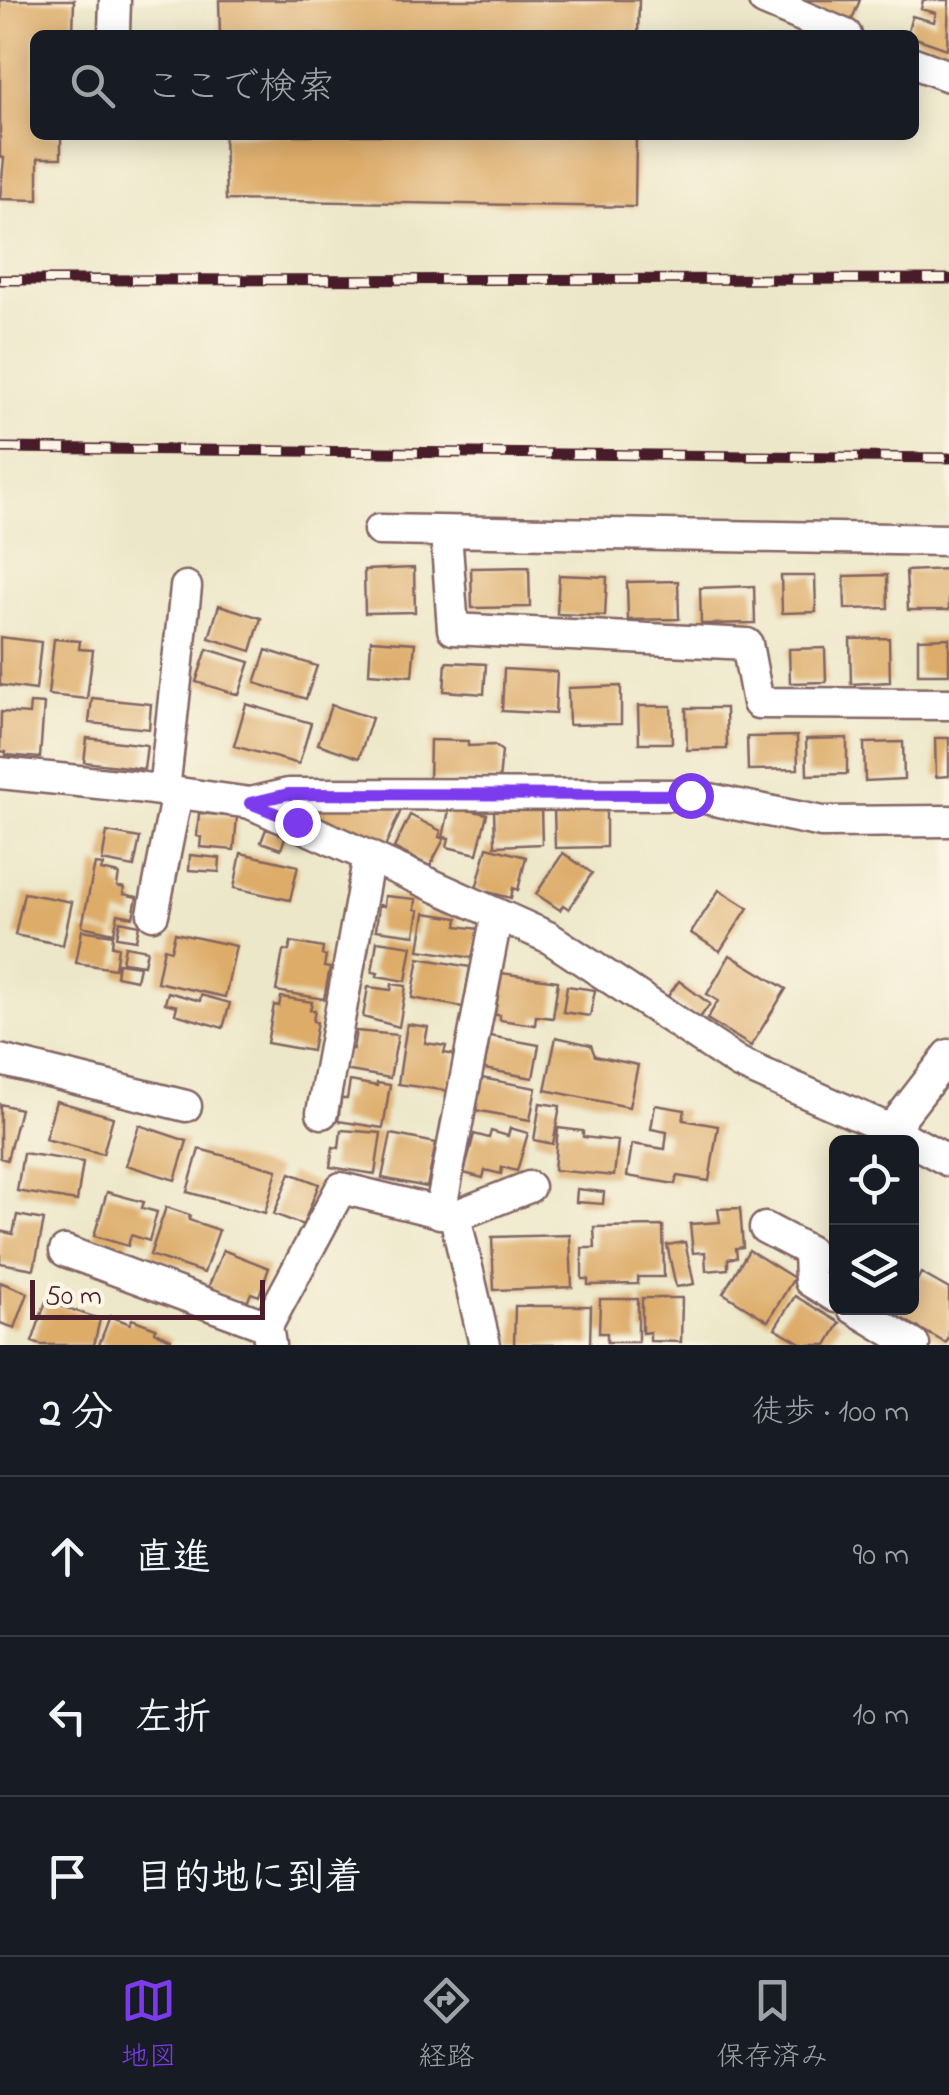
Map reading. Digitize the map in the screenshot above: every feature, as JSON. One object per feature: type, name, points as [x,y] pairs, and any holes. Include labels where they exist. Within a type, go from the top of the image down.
[{"type":"street","points":[[114,30],[115,0]]},
{"type":"street","points":[[764,0],[834,30]]},
{"type":"street","points":[[919,65],[949,76]]},
{"type":"street","points":[[379,530],[949,540]]},
{"type":"street","points":[[446,532],[453,630],[747,644],[758,703],[949,704]]},
{"type":"street","points":[[153,914],[171,792],[186,587]]},
{"type":"street","points":[[0,773],[250,803],[548,937],[739,1062],[891,1130],[949,1161]]},
{"type":"street","points":[[250,803],[288,794],[690,795],[822,822],[949,821]]},
{"type":"street","points":[[322,1113],[369,856]]},
{"type":"street","points":[[485,1345],[448,1214],[497,914]]},
{"type":"street","points":[[891,1130],[949,1055]]},
{"type":"street","points":[[0,1060],[186,1106]]},
{"type":"street","points":[[65,1250],[268,1336],[340,1188],[448,1214],[529,1187]]},
{"type":"street","points":[[765,1228],[809,1251],[810,1281],[829,1293]]},
{"type":"street","points":[[865,1315],[914,1345]]},
{"type":"building","points":[[0,0],[74,0],[73,30],[30,30],[30,140],[61,140],[61,158],[38,158],[38,200],[0,199],[4,158],[0,157]]},
{"type":"building","points":[[219,0],[639,0],[638,30],[220,30]]},
{"type":"building","points":[[794,0],[860,0],[850,24]]},
{"type":"building","points":[[923,0],[949,0],[947,49],[919,39],[919,30],[908,30],[912,16],[934,22],[936,13],[921,9]]},
{"type":"building","points":[[224,140],[636,140],[635,207],[226,200]]},
{"type":"building","points":[[529,567],[530,607],[472,608],[471,568]]},
{"type":"building","points":[[414,568],[415,612],[365,613],[364,570]]},
{"type":"building","points":[[949,569],[949,610],[908,610],[906,571]]},
{"type":"building","points":[[559,575],[607,577],[605,616],[557,614]]},
{"type":"building","points":[[887,575],[888,608],[845,609],[844,576]]},
{"type":"building","points":[[781,576],[815,576],[816,612],[782,613]]},
{"type":"building","points":[[678,581],[679,619],[628,620],[627,582]]},
{"type":"building","points":[[754,586],[755,623],[701,624],[700,588]]},
{"type":"building","points":[[219,605],[261,618],[251,651],[209,638]]},
{"type":"building","points":[[0,637],[41,642],[36,690],[0,685]]},
{"type":"building","points":[[889,638],[890,682],[851,684],[850,639]]},
{"type":"building","points":[[949,638],[949,674],[918,674],[918,639]]},
{"type":"building","points":[[54,639],[80,641],[79,649],[93,650],[87,699],[48,695]]},
{"type":"building","points":[[371,640],[415,643],[412,676],[369,673]]},
{"type":"building","points":[[825,648],[826,682],[790,683],[789,649]]},
{"type":"building","points":[[207,649],[250,662],[239,695],[196,682]]},
{"type":"building","points":[[266,650],[317,666],[306,699],[255,683]]},
{"type":"building","points":[[446,662],[486,664],[484,694],[444,691]]},
{"type":"building","points":[[504,669],[557,672],[555,714],[502,711]]},
{"type":"building","points":[[621,686],[621,724],[569,725],[568,688]]},
{"type":"building","points":[[92,698],[151,704],[149,729],[89,723]]},
{"type":"building","points":[[30,703],[44,704],[40,758],[6,755],[0,751],[1,712],[29,714]]},
{"type":"building","points":[[246,704],[311,723],[299,764],[234,746]]},
{"type":"building","points":[[331,705],[372,718],[359,758],[318,744]]},
{"type":"building","points":[[638,706],[671,706],[672,743],[639,743]]},
{"type":"building","points":[[686,708],[726,708],[727,749],[687,750]]},
{"type":"building","points":[[797,736],[798,769],[748,770],[747,737]]},
{"type":"building","points":[[87,738],[147,745],[144,769],[84,762]]},
{"type":"building","points":[[847,738],[847,774],[807,775],[806,739]]},
{"type":"building","points":[[935,738],[949,738],[949,776],[936,777]]},
{"type":"building","points":[[430,740],[468,741],[468,746],[494,745],[502,751],[499,781],[429,780]]},
{"type":"building","points":[[903,742],[904,779],[865,781],[864,743]]},
{"type":"building","points":[[319,804],[392,805],[401,810],[385,847],[314,815]]},
{"type":"building","points":[[450,806],[487,814],[477,854],[447,847],[449,838],[443,837]]},
{"type":"building","points":[[541,807],[542,844],[495,846],[494,809]]},
{"type":"building","points":[[606,807],[606,847],[555,848],[554,808]]},
{"type":"building","points":[[199,813],[237,817],[234,850],[200,847]]},
{"type":"building","points":[[410,815],[441,831],[439,837],[444,839],[430,866],[394,848]]},
{"type":"building","points":[[266,829],[286,835],[281,849],[261,842]]},
{"type":"building","points":[[107,832],[140,838],[134,867],[102,861]]},
{"type":"building","points":[[487,847],[526,857],[518,890],[513,888],[511,898],[476,889]]},
{"type":"building","points":[[241,853],[298,866],[290,900],[234,888]]},
{"type":"building","points":[[563,853],[592,873],[569,909],[563,905],[560,910],[536,894]]},
{"type":"building","points":[[190,855],[220,858],[219,872],[189,870]]},
{"type":"building","points":[[95,864],[103,865],[101,870],[119,874],[117,886],[124,888],[123,894],[137,897],[133,917],[118,914],[114,933],[82,926]]},
{"type":"building","points":[[719,890],[748,908],[720,951],[691,933]]},
{"type":"building","points":[[24,893],[72,902],[63,945],[15,935]]},
{"type":"building","points":[[385,896],[416,899],[415,909],[419,910],[415,935],[376,930],[379,905],[384,906]]},
{"type":"building","points":[[425,913],[458,918],[457,926],[479,929],[474,958],[419,950]]},
{"type":"building","points":[[120,921],[139,925],[136,940],[117,937]]},
{"type":"building","points":[[82,930],[113,935],[112,946],[118,947],[115,969],[76,963]]},
{"type":"building","points":[[175,933],[236,946],[225,997],[157,982],[164,948],[171,950]]},
{"type":"building","points":[[377,941],[412,946],[406,981],[372,972]]},
{"type":"building","points":[[291,942],[323,948],[324,967],[330,968],[324,999],[276,991],[283,951],[289,951]]},
{"type":"building","points":[[125,946],[147,950],[144,965],[122,962]]},
{"type":"building","points":[[730,955],[786,989],[751,1046],[707,1019],[718,1001],[707,994]]},
{"type":"building","points":[[419,958],[470,967],[463,1007],[412,998]]},
{"type":"building","points":[[118,963],[139,966],[136,980],[116,976]]},
{"type":"building","points":[[501,973],[558,981],[553,1018],[536,1016],[535,1025],[500,1020],[500,1015],[495,1015]]},
{"type":"building","points":[[679,981],[710,1004],[699,1019],[668,996]]},
{"type":"building","points":[[392,984],[406,986],[399,1027],[363,1017],[368,987],[391,990]]},
{"type":"building","points":[[567,986],[595,990],[590,1016],[563,1012]]},
{"type":"building","points":[[168,992],[200,1001],[201,995],[230,1003],[223,1028],[175,1014],[177,1006],[165,1003]]},
{"type":"building","points":[[281,997],[312,1002],[310,1010],[315,1010],[313,1021],[317,1022],[312,1051],[267,1043],[274,1005],[279,1006]]},
{"type":"building","points":[[407,1024],[428,1027],[425,1043],[446,1046],[444,1053],[455,1055],[449,1091],[398,1084]]},
{"type":"building","points":[[356,1031],[398,1035],[390,1078],[344,1070]]},
{"type":"building","points":[[490,1036],[539,1045],[533,1078],[484,1069]]},
{"type":"building","points":[[556,1037],[591,1045],[595,1056],[638,1065],[629,1107],[545,1090]]},
{"type":"building","points":[[481,1078],[536,1088],[530,1120],[475,1110]]},
{"type":"building","points":[[350,1081],[390,1085],[383,1128],[338,1121],[341,1099],[347,1099]]},
{"type":"building","points":[[56,1101],[113,1117],[103,1154],[45,1139]]},
{"type":"building","points":[[540,1103],[560,1106],[553,1144],[534,1140]]},
{"type":"building","points":[[0,1104],[20,1109],[7,1160],[0,1158]]},
{"type":"building","points":[[655,1105],[685,1110],[683,1120],[718,1126],[709,1181],[677,1176],[675,1184],[627,1176],[632,1144],[665,1149],[667,1132],[651,1129]]},
{"type":"building","points":[[139,1125],[187,1141],[175,1180],[126,1165]]},
{"type":"building","points":[[510,1128],[528,1133],[517,1171],[502,1167],[501,1174],[485,1170],[483,1178],[464,1173],[474,1134],[489,1138],[491,1131],[508,1136]]},
{"type":"building","points":[[558,1128],[583,1131],[583,1137],[618,1141],[614,1176],[554,1170]]},
{"type":"building","points":[[341,1130],[381,1133],[375,1174],[330,1167],[333,1147],[339,1148]]},
{"type":"building","points":[[391,1134],[436,1143],[427,1187],[382,1178]]},
{"type":"building","points":[[199,1149],[277,1170],[265,1213],[187,1192]]},
{"type":"building","points":[[23,1153],[83,1162],[77,1201],[17,1191]]},
{"type":"building","points":[[290,1173],[319,1184],[303,1225],[274,1214]]},
{"type":"building","points":[[577,1189],[604,1192],[603,1204],[576,1202]]},
{"type":"building","points":[[107,1192],[144,1202],[142,1208],[157,1212],[149,1241],[131,1235],[128,1246],[94,1236]]},
{"type":"building","points":[[166,1207],[219,1230],[204,1273],[150,1255]]},
{"type":"building","points":[[740,1208],[743,1247],[736,1248],[737,1257],[728,1259],[728,1269],[706,1271],[705,1252],[693,1253],[690,1224],[720,1222],[718,1209]]},
{"type":"building","points":[[17,1215],[44,1220],[34,1269],[0,1263],[0,1231],[13,1234]]},
{"type":"building","points":[[663,1226],[664,1277],[638,1277],[638,1284],[588,1285],[588,1279],[582,1279],[582,1248],[595,1248],[594,1227]]},
{"type":"building","points":[[570,1235],[572,1287],[494,1290],[492,1237]]},
{"type":"building","points":[[685,1242],[694,1284],[676,1287],[667,1245]]},
{"type":"building","points":[[223,1250],[269,1268],[259,1296],[251,1293],[247,1303],[208,1288]]},
{"type":"building","points":[[749,1250],[794,1278],[768,1321],[723,1293]]},
{"type":"building","points":[[921,1273],[949,1289],[946,1343],[897,1316],[919,1315]]},
{"type":"building","points":[[0,1282],[28,1293],[15,1328],[0,1323]]},
{"type":"building","points":[[795,1296],[840,1323],[827,1345],[804,1345],[775,1328]]},
{"type":"building","points":[[642,1298],[682,1298],[681,1342],[650,1341],[650,1332],[642,1333]]},
{"type":"building","points":[[600,1299],[638,1299],[638,1342],[607,1342],[607,1333],[599,1333]]},
{"type":"building","points":[[46,1301],[100,1319],[94,1345],[32,1342]]},
{"type":"building","points":[[515,1306],[591,1306],[590,1345],[514,1345]]},
{"type":"building","points":[[110,1316],[156,1328],[155,1332],[171,1339],[169,1345],[99,1345]]},
{"type":"railway","points":[[0,280],[949,279]]},
{"type":"railway","points":[[0,448],[949,458]]},
{"type":"route","points":[[297,822],[250,803],[288,794],[690,795]]}]
